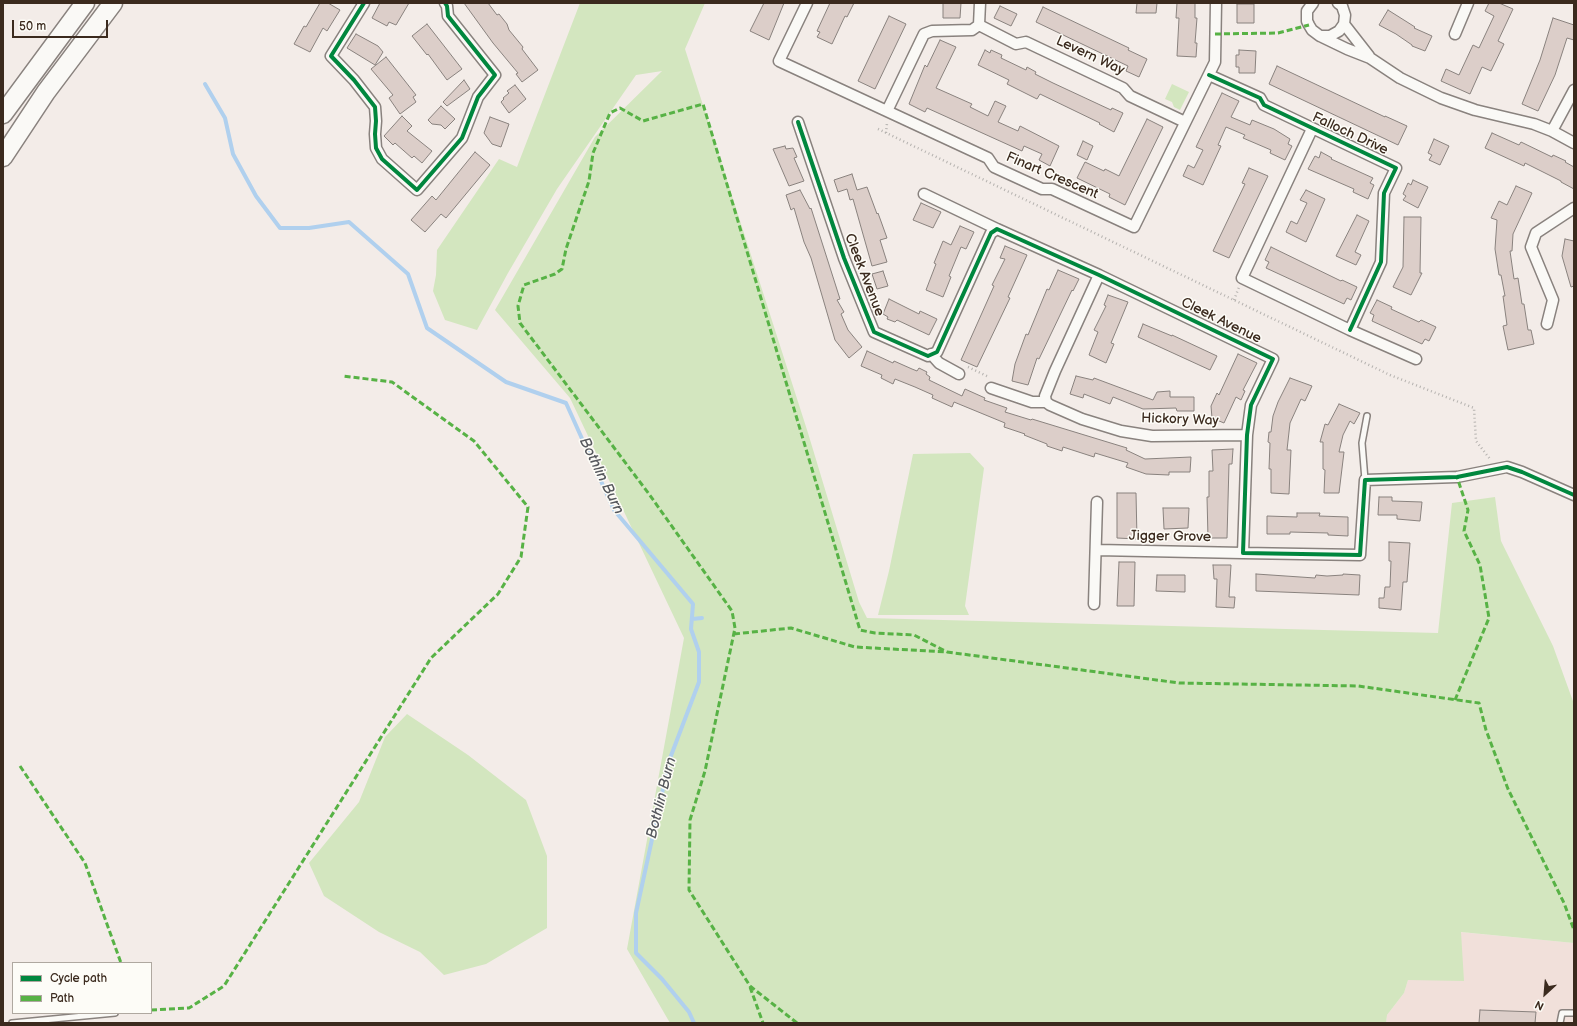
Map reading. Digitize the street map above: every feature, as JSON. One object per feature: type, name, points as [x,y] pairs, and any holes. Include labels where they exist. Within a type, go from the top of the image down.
[{"type":"highway","points":[[3,114],[85,3]]},
{"type":"highway","points":[[3,157],[46,92],[114,3]]},
{"type":"street","points":[[364,3],[331,56],[354,80],[375,107],[376,148],[382,159],[417,190],[462,138],[478,97],[495,75],[448,16],[447,6],[445,3]]},
{"type":"street","name":"Finart Crescent","points":[[808,3],[780,61],[988,158],[994,167],[1042,189],[1052,188],[1134,227],[1215,62],[1216,3]]},
{"type":"street","points":[[887,111],[924,34],[932,31],[972,30],[979,25],[980,3]]},
{"type":"street","points":[[1303,3],[1307,16]]},
{"type":"street","points":[[1313,3],[1307,11],[1307,21],[1312,30],[1320,36],[1370,58],[1400,78],[1441,98],[1475,110],[1534,124],[1552,130],[1574,143]]},
{"type":"street","points":[[1455,34],[1468,3]]},
{"type":"street","points":[[1320,36],[1330,36],[1339,31],[1344,24],[1345,15],[1342,4]]},
{"type":"street","points":[[1344,24],[1370,58]]},
{"type":"street","name":"Levern Way","points":[[979,25],[1016,44],[1026,42],[1123,88],[1130,96],[1186,122]]},
{"type":"street","name":"Falloch Drive","points":[[1209,75],[1260,98],[1264,105],[1312,129],[1396,168],[1384,193],[1381,262],[1350,330]]},
{"type":"street","points":[[1552,130],[1574,90]]},
{"type":"street","name":"Cleek Avenue","points":[[798,122],[844,258],[874,332],[928,356],[932,354],[939,363],[958,374]]},
{"type":"street","name":"Falloch Drive","points":[[1312,129],[1242,278],[1350,330],[1416,359]]},
{"type":"street","name":"Cleek Avenue","points":[[924,194],[1273,358],[1251,405],[1247,435],[1243,553]]},
{"type":"street","points":[[1548,324],[1554,300],[1531,247],[1536,233],[1574,208]]},
{"type":"street","points":[[932,354],[937,352],[991,233],[997,229]]},
{"type":"street","points":[[1046,402],[1045,396],[1055,371],[1098,275]]},
{"type":"street","name":"Hickory Way","points":[[991,388],[1032,402],[1046,402],[1082,419],[1121,430],[1152,436],[1247,435]]},
{"type":"street","points":[[1243,553],[1360,555],[1365,480],[1457,477],[1507,467],[1574,495]]},
{"type":"street","points":[[1094,604],[1097,550],[1097,502]]},
{"type":"street","name":"Jigger Grove","points":[[1097,550],[1243,553]]},
{"type":"lane","points":[[1365,480],[1362,443],[1367,416]]},
{"type":"lane","points":[[1560,1023],[1562,1013],[1574,1013]]},
{"type":"lane","points":[[12,1023],[105,1014]]},
{"type":"path","points":[[878,129],[1390,375],[1474,408],[1476,441],[1498,469]]},
{"type":"shaded area","points":[[1460,932],[1574,943],[1574,1023],[1386,1023],[1387,1015],[1404,993],[1408,980]]},
{"type":"green space","points":[[580,3],[705,3],[685,49],[808,433],[859,602],[867,618],[1438,633],[1452,503],[1495,497],[1501,541],[1553,646],[1574,704],[1574,943],[1461,932],[1464,981],[1408,980],[1404,993],[1387,1015],[1386,1023],[670,1023],[627,949],[684,638],[570,398],[495,310],[595,137],[662,71],[636,75],[557,189],[477,330],[445,320],[433,291],[436,275],[437,250],[499,159],[517,167]]},
{"type":"green space","points":[[1172,84],[1189,92],[1180,110],[1174,107],[1172,102],[1165,99]]},
{"type":"green space","points":[[970,453],[984,468],[965,606],[969,615],[878,615],[889,571],[913,454]]},
{"type":"green space","points":[[407,714],[468,755],[526,800],[547,856],[547,928],[486,964],[444,975],[420,952],[379,932],[324,896],[309,863],[359,802],[385,737]]},
{"type":"building","points":[[320,3],[328,3],[340,10],[327,31],[323,28],[310,52],[294,44]]},
{"type":"building","points":[[380,3],[409,3],[396,25],[389,22],[387,26],[372,18]]},
{"type":"building","points":[[464,3],[488,3],[497,15],[499,14],[507,24],[509,30],[523,47],[522,49],[538,70],[522,82],[516,74],[518,73],[493,43]]},
{"type":"building","points":[[764,3],[784,3],[769,40],[750,31]]},
{"type":"building","points":[[830,3],[854,3],[847,17],[845,16],[832,44],[817,37],[820,32],[817,31]]},
{"type":"building","points":[[943,3],[961,3],[960,18],[943,18]]},
{"type":"building","points":[[1137,3],[1157,3],[1156,13],[1136,13]]},
{"type":"building","points":[[1177,3],[1195,3],[1195,18],[1197,18],[1195,43],[1197,43],[1196,57],[1177,56],[1179,18],[1176,18]]},
{"type":"building","points":[[1489,3],[1499,3],[1513,9],[1498,41],[1504,44],[1491,71],[1482,67],[1470,94],[1441,81],[1446,69],[1459,75],[1473,45],[1479,48],[1494,16],[1485,11]]},
{"type":"building","points":[[1237,4],[1254,4],[1254,23],[1237,23]]},
{"type":"building","points":[[1000,6],[1017,14],[1011,26],[994,18]]},
{"type":"building","points":[[1043,7],[1129,48],[1128,50],[1147,59],[1139,77],[1126,71],[1128,66],[1036,22]]},
{"type":"building","points":[[1388,10],[1415,27],[1414,28],[1432,36],[1425,51],[1412,46],[1396,34],[1379,25]]},
{"type":"building","points":[[889,16],[906,24],[875,89],[858,81]]},
{"type":"building","points":[[1553,18],[1574,25],[1574,40],[1567,38],[1555,75],[1538,111],[1522,104],[1540,60]]},
{"type":"building","points":[[427,24],[462,69],[447,80],[428,54],[427,55],[412,36]]},
{"type":"building","points":[[356,34],[378,46],[383,52],[375,65],[347,48]]},
{"type":"building","points":[[940,40],[956,47],[936,88],[972,104],[970,107],[988,116],[995,101],[1006,106],[998,122],[1018,131],[1020,126],[1059,146],[1050,166],[1039,160],[1042,154],[1024,146],[1022,151],[927,108],[925,112],[909,104],[925,65],[927,67]]},
{"type":"building","points":[[985,50],[990,53],[991,50],[1002,55],[1001,58],[1026,70],[1027,67],[1036,72],[1035,74],[1053,83],[1111,110],[1112,108],[1123,113],[1114,132],[1099,124],[1100,123],[1040,94],[1037,99],[1007,84],[1009,80],[978,65]]},
{"type":"building","points":[[1239,50],[1256,51],[1255,73],[1239,73],[1239,67],[1236,67],[1236,55],[1239,55]]},
{"type":"building","points":[[386,57],[416,95],[413,97],[416,102],[400,114],[389,98],[393,95],[371,69]]},
{"type":"building","points":[[1277,66],[1407,126],[1398,145],[1269,84]]},
{"type":"building","points":[[464,80],[470,89],[447,106],[443,102]]},
{"type":"building","points":[[515,85],[526,99],[509,113],[501,102],[509,93],[507,91]]},
{"type":"building","points":[[1222,93],[1239,101],[1231,117],[1250,125],[1252,120],[1274,129],[1290,139],[1288,144],[1292,146],[1285,160],[1270,153],[1271,150],[1243,138],[1245,135],[1226,127],[1218,145],[1221,146],[1203,185],[1183,176],[1188,165],[1194,168],[1203,150],[1196,147]]},
{"type":"building","points":[[441,106],[455,119],[445,129],[441,125],[432,124],[428,120]]},
{"type":"building","points":[[402,116],[412,126],[407,131],[432,151],[422,163],[414,156],[412,158],[395,143],[393,145],[384,136]]},
{"type":"building","points":[[490,117],[509,124],[501,147],[492,144],[484,133]]},
{"type":"building","points":[[1147,119],[1163,127],[1125,205],[1109,197],[1110,194],[1077,178],[1085,162],[1119,176]]},
{"type":"building","points":[[1492,133],[1519,145],[1521,142],[1552,157],[1553,155],[1566,161],[1565,162],[1574,167],[1574,189],[1525,163],[1524,166],[1485,148]]},
{"type":"building","points":[[1434,139],[1449,146],[1440,165],[1429,160],[1432,155],[1428,153]]},
{"type":"building","points":[[1083,141],[1093,146],[1087,160],[1077,155]]},
{"type":"building","points":[[785,146],[786,149],[793,148],[797,157],[794,158],[804,181],[789,186],[773,149]]},
{"type":"building","points":[[475,152],[490,165],[446,218],[441,214],[425,232],[411,220],[432,196],[436,200]]},
{"type":"building","points":[[1321,152],[1332,158],[1331,159],[1373,178],[1370,183],[1374,185],[1368,199],[1353,192],[1354,189],[1308,169],[1315,156],[1319,158]]},
{"type":"building","points":[[1249,168],[1268,176],[1229,258],[1213,251],[1245,184],[1242,183]]},
{"type":"building","points":[[852,174],[857,190],[867,187],[877,214],[878,213],[887,238],[880,240],[887,262],[872,266],[853,199],[850,200],[847,189],[838,192],[834,180]]},
{"type":"building","points":[[1413,180],[1428,187],[1418,208],[1403,200],[1406,196],[1403,194],[1408,183],[1411,185]]},
{"type":"building","points":[[1516,186],[1532,193],[1513,234],[1512,251],[1510,251],[1514,279],[1518,278],[1528,330],[1531,330],[1534,344],[1508,350],[1503,326],[1507,325],[1503,296],[1505,296],[1501,275],[1499,275],[1495,249],[1497,220],[1491,218],[1499,201],[1507,205]]},
{"type":"building","points":[[800,190],[810,209],[811,208],[840,299],[837,300],[844,312],[841,314],[848,330],[862,347],[849,358],[835,340],[811,258],[804,242],[794,208],[791,210],[786,195]]},
{"type":"building","points":[[1306,190],[1325,199],[1306,242],[1286,232],[1291,221],[1297,224],[1307,203],[1300,200]]},
{"type":"building","points":[[921,203],[941,212],[933,228],[913,220]]},
{"type":"building","points":[[1357,215],[1369,221],[1355,252],[1361,255],[1356,265],[1336,256]]},
{"type":"building","points":[[1404,217],[1421,217],[1420,273],[1422,273],[1411,295],[1393,287],[1403,267]]},
{"type":"building","points":[[960,226],[974,232],[966,249],[961,247],[949,276],[951,277],[943,297],[926,290],[936,264],[934,263],[943,241],[951,245]]},
{"type":"building","points":[[1565,239],[1574,241],[1574,286],[1571,287],[1562,256]]},
{"type":"building","points":[[1005,246],[1027,255],[1008,297],[1010,298],[977,367],[961,360],[994,286],[992,285],[1005,259],[1000,258]]},
{"type":"building","points":[[1271,247],[1341,281],[1342,280],[1357,287],[1351,300],[1347,298],[1344,304],[1266,268],[1269,262],[1265,260]]},
{"type":"building","points":[[1058,270],[1079,279],[1073,291],[1072,290],[1039,359],[1037,358],[1028,385],[1012,381],[1015,364],[1026,334],[1028,335],[1047,289],[1049,290]]},
{"type":"building","points":[[883,271],[888,286],[877,289],[872,274]]},
{"type":"building","points":[[1108,295],[1128,302],[1111,343],[1114,344],[1106,363],[1089,355],[1098,332],[1094,330],[1106,306],[1104,305]]},
{"type":"building","points":[[889,299],[919,314],[920,311],[937,319],[929,335],[897,320],[895,322],[887,319],[888,317],[883,314]]},
{"type":"building","points":[[1377,300],[1392,307],[1391,309],[1419,322],[1421,320],[1436,327],[1429,341],[1425,339],[1422,344],[1372,321],[1374,315],[1370,313]]},
{"type":"building","points":[[1143,324],[1172,335],[1217,356],[1210,370],[1138,337]]},
{"type":"building","points":[[867,351],[893,363],[894,361],[917,371],[919,368],[927,372],[926,374],[930,377],[929,380],[962,396],[965,389],[985,398],[984,400],[1007,408],[1005,412],[1127,448],[1126,450],[1145,459],[1191,457],[1190,472],[1169,472],[1169,475],[1146,474],[1126,467],[1128,463],[1095,453],[1094,457],[1063,447],[1062,451],[1047,446],[1047,444],[1024,435],[1025,434],[1004,427],[1005,423],[954,402],[952,407],[932,398],[933,395],[915,387],[895,379],[893,384],[881,378],[882,375],[861,366]]},
{"type":"building","points":[[1238,354],[1257,363],[1243,390],[1245,391],[1241,400],[1236,397],[1224,423],[1212,418],[1211,406],[1217,393],[1219,395]]},
{"type":"building","points":[[1076,376],[1093,380],[1094,378],[1153,400],[1157,392],[1170,391],[1170,397],[1194,397],[1194,411],[1177,411],[1176,408],[1143,409],[1113,397],[1110,404],[1084,394],[1083,398],[1070,394]]},
{"type":"building","points":[[1290,378],[1312,386],[1305,401],[1301,399],[1290,423],[1287,450],[1291,450],[1289,494],[1271,493],[1271,469],[1269,469],[1270,443],[1268,442],[1269,432],[1271,432],[1273,416],[1278,402]]},
{"type":"building","points":[[1339,404],[1360,413],[1354,424],[1350,421],[1343,435],[1339,452],[1344,452],[1339,493],[1324,493],[1325,470],[1323,469],[1323,442],[1320,442],[1325,424],[1328,425]]},
{"type":"building","points":[[1233,449],[1232,464],[1229,464],[1227,538],[1208,538],[1207,497],[1209,497],[1209,471],[1213,471],[1212,450]]},
{"type":"building","points":[[1117,493],[1136,493],[1137,539],[1117,538]]},
{"type":"building","points":[[1379,497],[1392,497],[1392,501],[1422,502],[1420,521],[1397,519],[1397,515],[1378,515]]},
{"type":"building","points":[[1163,508],[1189,508],[1188,528],[1164,529]]},
{"type":"building","points":[[1297,513],[1320,513],[1319,516],[1348,517],[1348,536],[1328,535],[1328,533],[1290,532],[1290,534],[1267,534],[1267,516],[1297,517]]},
{"type":"building","points":[[1389,542],[1410,543],[1407,582],[1403,582],[1401,610],[1379,608],[1379,598],[1384,598],[1385,587],[1390,587],[1391,561],[1389,561]]},
{"type":"building","points":[[1119,562],[1135,562],[1134,606],[1117,606]]},
{"type":"building","points":[[1213,565],[1231,565],[1229,597],[1235,597],[1234,608],[1216,607],[1217,579],[1214,579]]},
{"type":"building","points":[[1256,574],[1315,578],[1316,575],[1360,575],[1359,595],[1256,591]]},
{"type":"building","points":[[1157,575],[1185,575],[1185,592],[1156,591]]},
{"type":"building","points":[[1480,1010],[1536,1012],[1535,1023],[1479,1023]]},
{"type":"waterway","name":"Bothlin Burn","points":[[205,84],[225,118],[233,154],[256,196],[280,228],[309,228],[349,222],[408,274],[427,328],[506,382],[566,403],[614,510],[693,604],[691,629],[699,652],[699,682],[669,761],[636,913],[636,953],[662,979],[689,1012],[694,1023]]},
{"type":"waterway","points":[[692,619],[702,618]]},
{"type":"marked path","points":[[1215,34],[1278,33],[1309,25]]},
{"type":"marked path","points":[[797,1023],[750,986],[689,890],[690,820],[705,771],[735,628],[732,611],[649,494],[520,323],[518,306],[524,285],[555,274],[562,269],[566,249],[589,181],[593,153],[610,113],[620,108],[643,121],[703,104],[860,630],[875,633],[914,635],[947,652]]},
{"type":"marked path","points":[[152,1010],[189,1008],[224,986],[431,658],[498,594],[521,557],[528,507],[474,441],[392,382],[343,376]]},
{"type":"marked path","points":[[1455,700],[1489,618],[1480,565],[1464,531],[1468,510],[1457,477]]},
{"type":"marked path","points":[[734,634],[791,628],[855,647],[947,652],[1179,683],[1358,686],[1479,703],[1486,730],[1508,789],[1564,903],[1574,930]]},
{"type":"marked path","points":[[20,766],[85,863],[121,962]]},
{"type":"marked path","points":[[750,987],[763,1023]]},
{"type":"cycle path","points":[[364,3],[331,56],[354,80],[375,107],[376,148],[382,159],[417,190],[462,138],[478,97],[495,75],[448,16],[447,6],[445,3]]},
{"type":"cycle path","points":[[1209,75],[1260,98],[1264,105],[1396,168],[1384,193],[1381,262],[1350,330]]},
{"type":"cycle path","points":[[798,122],[844,258],[874,332],[928,356],[937,352],[991,233],[997,229],[1099,275],[1273,359],[1251,405],[1247,435],[1243,553],[1360,555],[1365,480],[1457,477],[1507,467],[1574,495]]}]
